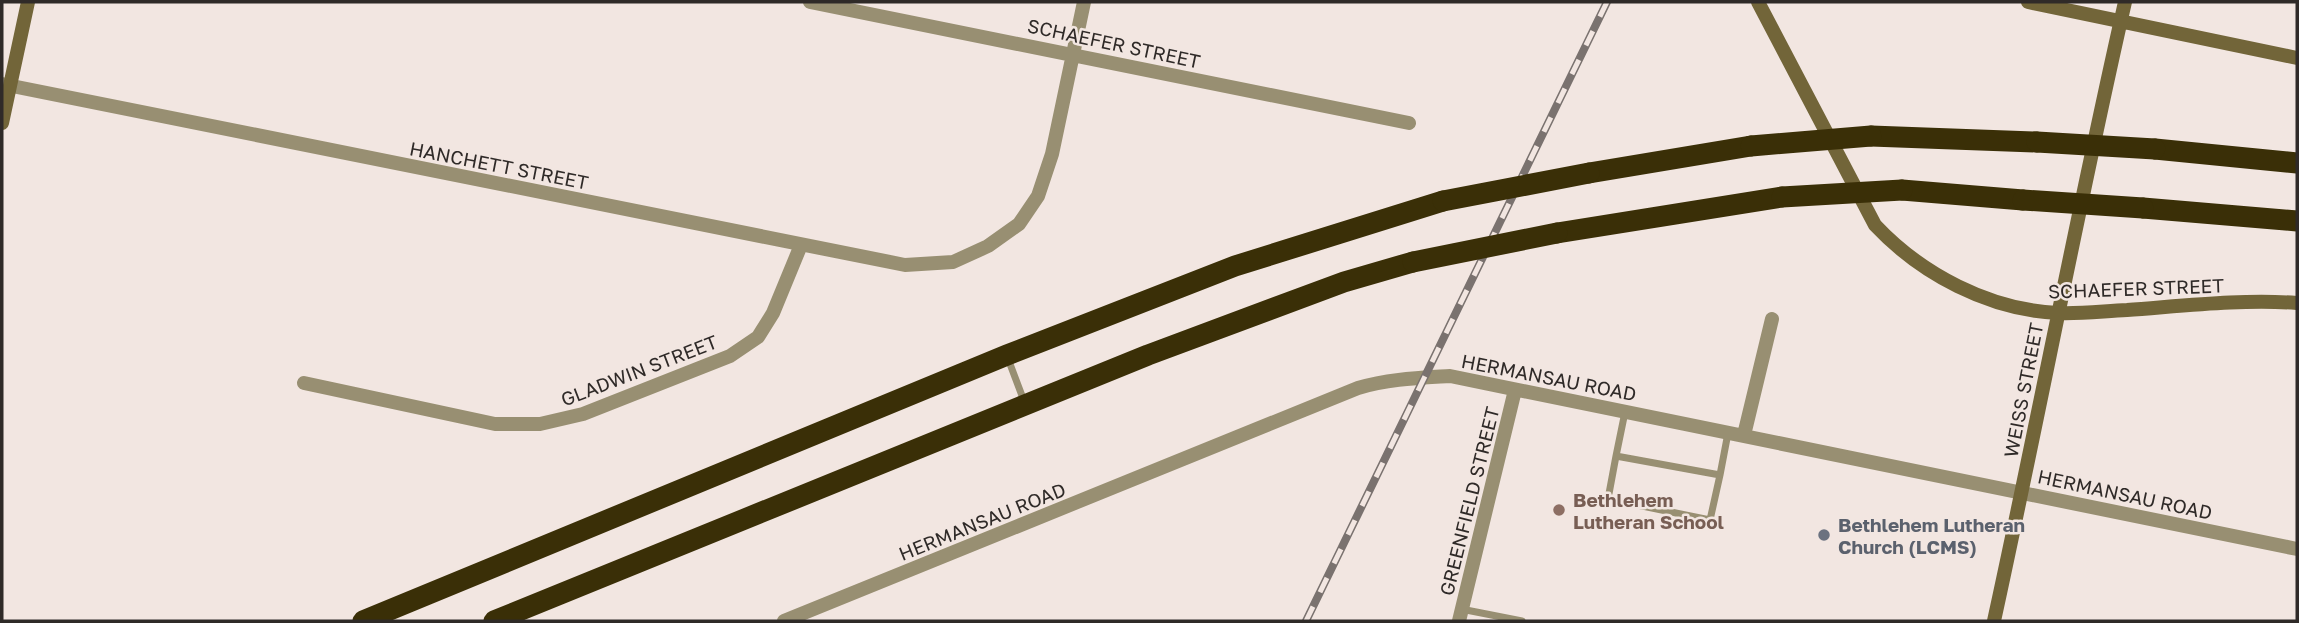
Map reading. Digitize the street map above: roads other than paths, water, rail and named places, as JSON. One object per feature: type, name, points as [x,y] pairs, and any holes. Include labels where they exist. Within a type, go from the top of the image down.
[{"type":"highway","points":[[363,621],[1007,355],[1235,266],[1443,201],[1751,146],[1871,136],[2155,149],[2296,163]]},
{"type":"highway","points":[[494,621],[1148,355],[1344,282],[1413,262],[1557,233],[1782,197],[1902,190],[2297,221]]},
{"type":"street","points":[[2,124],[6,85],[28,2]]},
{"type":"street","name":"SCHAEFER STREET","points":[[810,2],[1409,123]]},
{"type":"street","name":"HANCHETT STREET","points":[[6,85],[905,265],[953,262],[988,246],[1019,224],[1038,196],[1052,154],[1084,2]]},
{"type":"street","name":"SCHAEFER STREET","points":[[1758,2],[1875,225],[1893,245],[1953,284],[1982,297],[2022,308],[2057,313],[2212,304],[2297,303]]},
{"type":"street","points":[[2028,2],[2297,58]]},
{"type":"street","name":"WEISS STREET","points":[[1994,621],[2057,313],[2125,2]]},
{"type":"street","name":"GLADWIN STREET","points":[[304,383],[495,424],[540,424],[583,414],[730,356],[758,337],[773,313],[801,245]]},
{"type":"street","points":[[1744,435],[1772,319]]},
{"type":"street","name":"HERMANSAU ROAD","points":[[784,621],[1358,388],[1383,380],[1450,376],[2297,549]]},
{"type":"street","name":"GREENFIELD STREET","points":[[1460,615],[1516,390]]},
{"type":"lane","points":[[1007,355],[1025,405]]},
{"type":"lane","points":[[1625,412],[1608,499],[1710,520],[1728,432]]},
{"type":"lane","points":[[1616,456],[1720,475]]},
{"type":"lane","points":[[1460,615],[1522,621]]},
{"type":"railway","points":[[1306,621],[1607,2]]},
{"type":"place","name":"Bethlehem Lutheran School","points":[[1559,510]]},
{"type":"place","name":"Bethlehem Lutheran Church (LCMS)","points":[[1824,535]]}]
